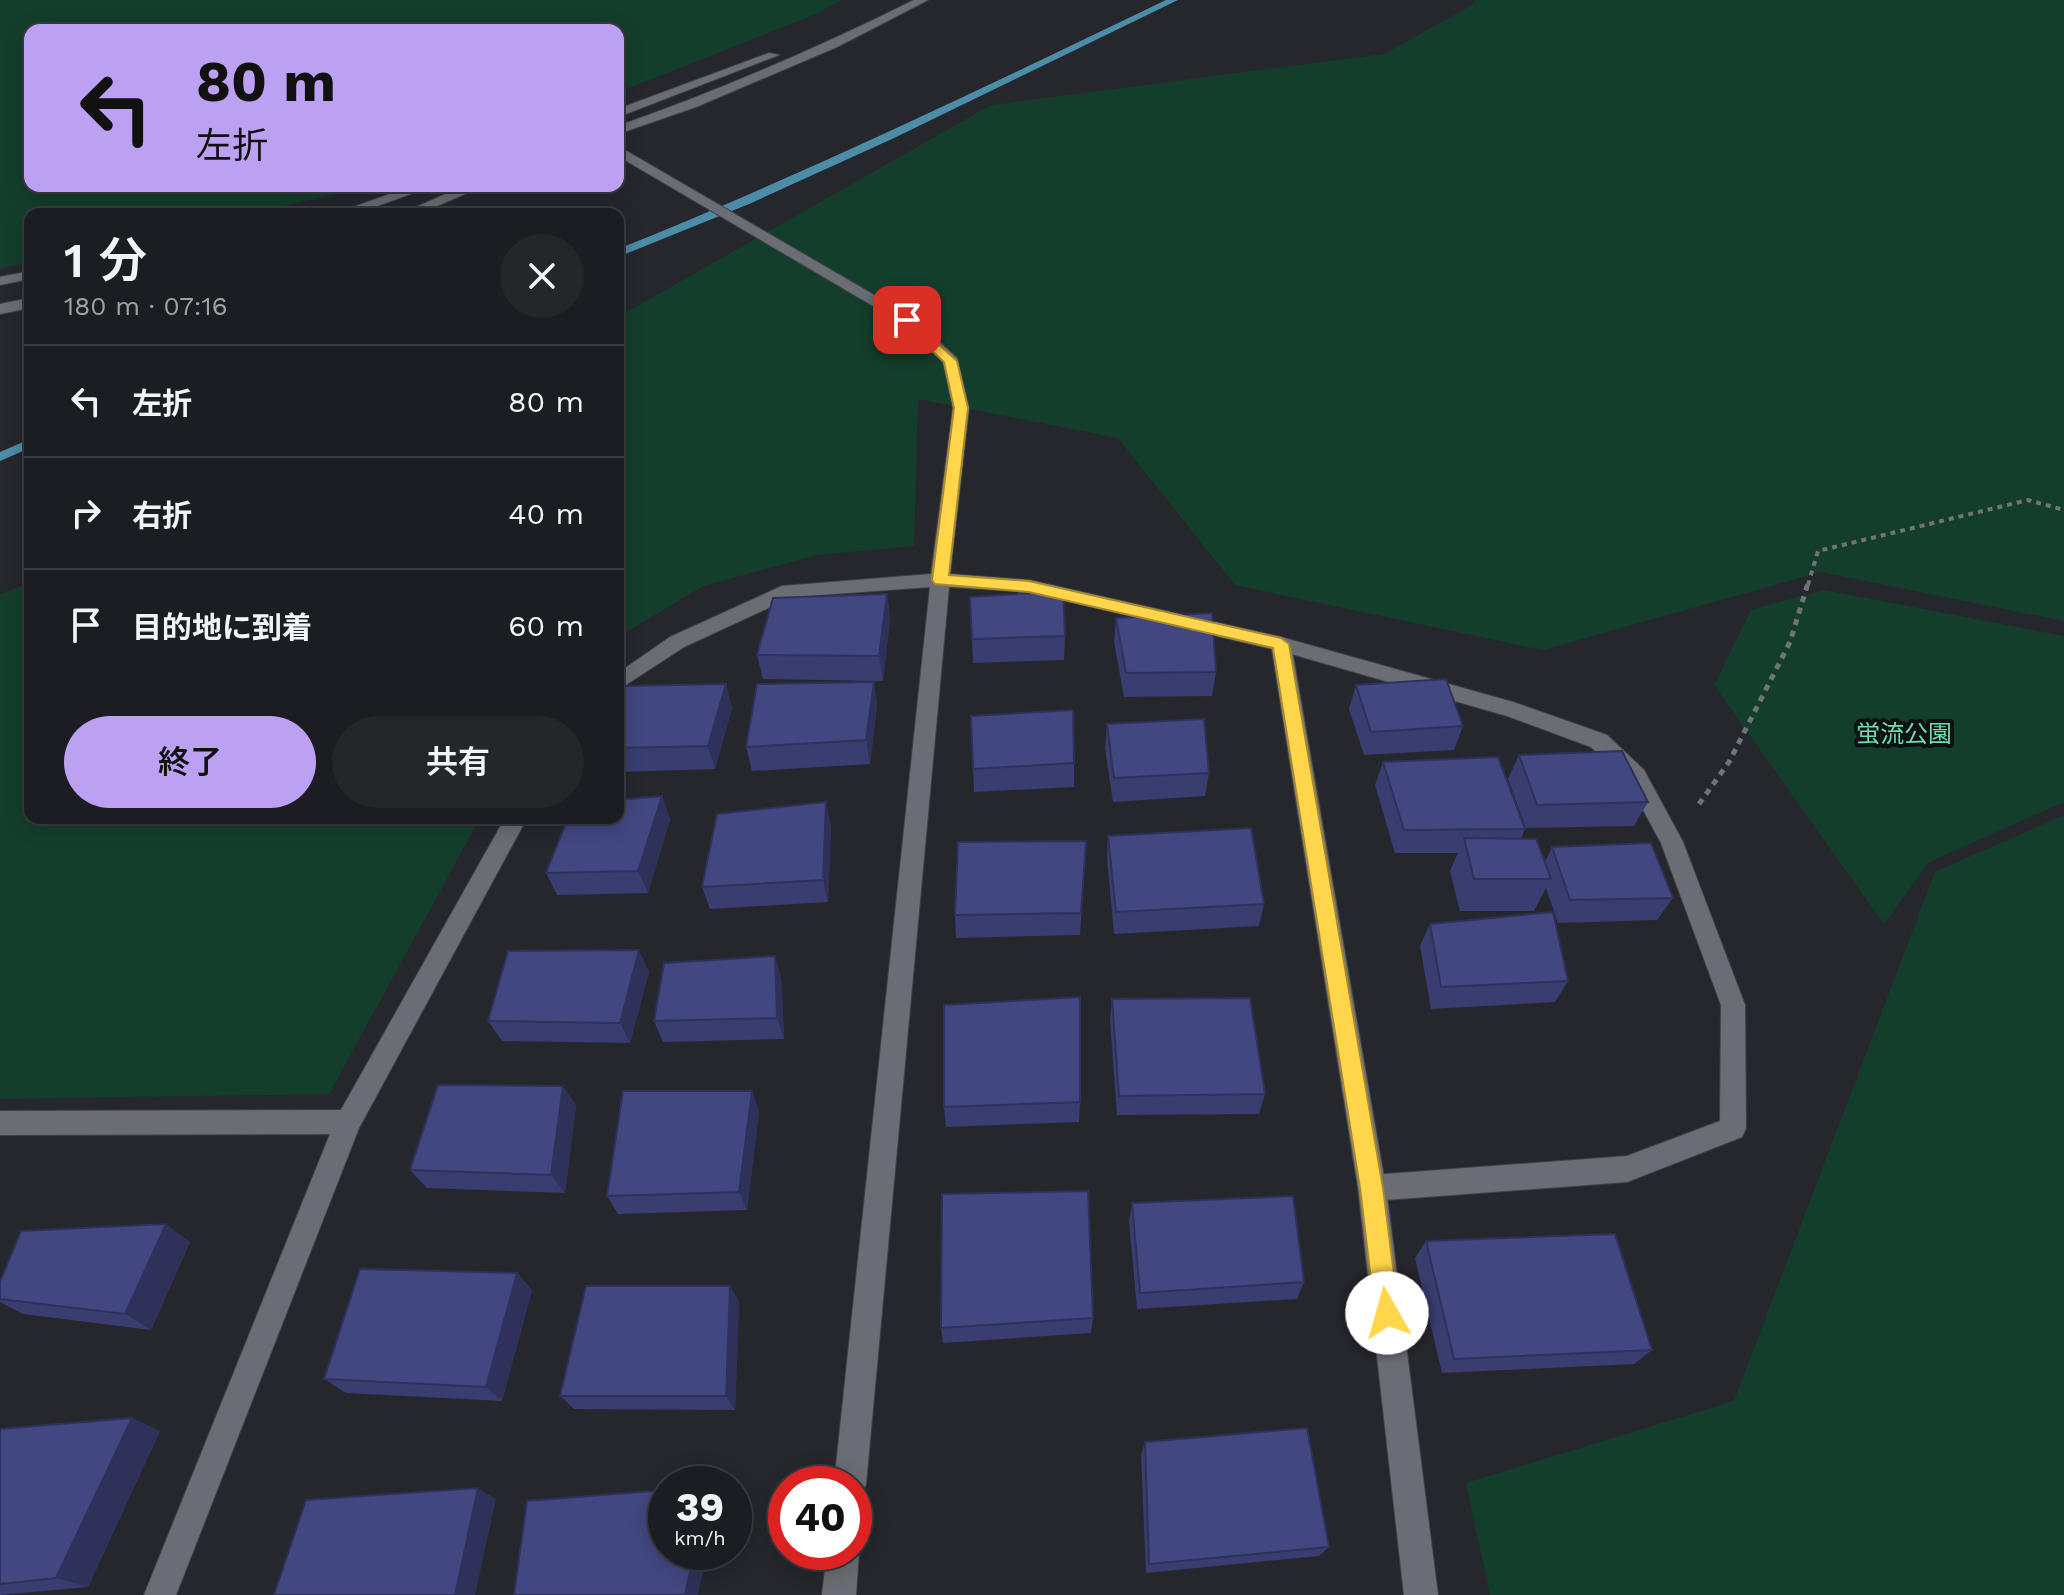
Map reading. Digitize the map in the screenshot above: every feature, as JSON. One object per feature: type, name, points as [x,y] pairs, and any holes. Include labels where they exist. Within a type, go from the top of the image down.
[{"type":"street","points":[[624,111],[823,36],[898,0]]},
{"type":"street","points":[[624,128],[692,104],[833,45],[923,0]]},
{"type":"street","points":[[624,154],[907,320],[951,361],[961,408],[940,580],[852,1466]]},
{"type":"street","points":[[359,208],[408,192]]},
{"type":"street","points":[[422,208],[461,192]]},
{"type":"street","points":[[0,281],[24,276]]},
{"type":"street","points":[[0,309],[24,304]]},
{"type":"street","points":[[624,679],[677,642],[789,591],[940,580],[1029,586],[1281,644],[1513,710],[1599,741],[1636,776],[1672,842],[1733,1005],[1733,1128],[1627,1169],[1372,1188]]},
{"type":"street","points":[[1281,644],[1372,1188],[1421,1595]]},
{"type":"street","points":[[160,1595],[348,1122],[513,824]]},
{"type":"street","points":[[0,1123],[348,1122]]},
{"type":"street","points":[[839,1595],[841,1570]]},
{"type":"path","points":[[1672,842],[1736,749],[1790,642],[1818,551],[2028,500],[2064,510]]},
{"type":"green space","points":[[0,0],[841,0],[814,15],[624,90],[624,24],[24,24],[24,192],[345,192],[276,208],[24,208],[24,263],[0,269]]},
{"type":"green space","points":[[1475,0],[2064,0],[2064,621],[1821,572],[1542,650],[1235,585],[1118,438],[918,399],[914,546],[817,555],[703,586],[624,633],[624,314],[991,105],[1384,54],[1472,5]]},
{"type":"green space","points":[[24,585],[24,824],[477,824],[329,1094],[0,1099],[0,595]]},
{"type":"green space","name":"蛍流公園","points":[[1824,590],[2064,636],[2064,802],[1929,862],[1884,924],[1714,685],[1751,610]]},
{"type":"green space","points":[[2064,815],[2064,1595],[1490,1595],[1466,1483],[1734,1401],[1935,872]]},
{"type":"building","points":[[1063,591],[1065,636],[972,639],[970,597]]},
{"type":"building","points":[[887,594],[879,656],[757,655],[773,598]]},
{"type":"building","points":[[1212,613],[1216,672],[1126,673],[1116,618]]},
{"type":"building","points":[[1446,679],[1463,726],[1371,732],[1356,685]]},
{"type":"building","points":[[874,682],[866,740],[746,747],[757,684]]},
{"type":"building","points":[[726,684],[708,746],[624,748],[624,686]]},
{"type":"building","points":[[1073,710],[1074,763],[973,769],[971,716]]},
{"type":"building","points":[[1204,719],[1209,773],[1114,778],[1107,724]]},
{"type":"building","points":[[1622,751],[1648,802],[1537,805],[1519,755]]},
{"type":"building","points":[[1498,757],[1525,829],[1404,830],[1383,762]]},
{"type":"building","points":[[662,796],[638,871],[546,873],[566,824],[624,824],[624,799]]},
{"type":"building","points":[[826,802],[823,880],[702,887],[717,814]]},
{"type":"building","points":[[1251,828],[1264,904],[1116,912],[1108,836]]},
{"type":"building","points":[[1464,838],[1536,839],[1551,879],[1474,879]]},
{"type":"building","points":[[1086,841],[1081,913],[955,915],[958,842]]},
{"type":"building","points":[[1651,843],[1673,898],[1570,900],[1552,847]]},
{"type":"building","points":[[1553,912],[1568,981],[1441,987],[1430,924]]},
{"type":"building","points":[[639,950],[620,1023],[488,1021],[508,951]]},
{"type":"building","points":[[775,956],[777,1018],[654,1021],[664,963]]},
{"type":"building","points":[[1080,997],[1080,1102],[944,1107],[944,1005]]},
{"type":"building","points":[[1250,998],[1265,1094],[1119,1096],[1112,999]]},
{"type":"building","points":[[438,1085],[563,1086],[551,1175],[410,1170]]},
{"type":"building","points":[[623,1091],[752,1091],[739,1192],[607,1196]]},
{"type":"building","points":[[1088,1191],[1093,1318],[941,1328],[942,1194]]},
{"type":"building","points":[[1293,1196],[1304,1282],[1140,1293],[1132,1203]]},
{"type":"building","points":[[166,1224],[125,1314],[0,1299],[0,1282],[21,1231]]},
{"type":"building","points":[[1615,1234],[1652,1350],[1454,1359],[1426,1241]]},
{"type":"building","points":[[360,1269],[517,1273],[486,1387],[324,1379]]},
{"type":"building","points":[[586,1286],[730,1286],[726,1396],[560,1396]]},
{"type":"building","points":[[132,1418],[56,1578],[0,1584],[0,1429]]},
{"type":"building","points":[[1307,1428],[1329,1547],[1149,1564],[1145,1442]]},
{"type":"building","points":[[478,1488],[455,1595],[274,1595],[306,1500]]},
{"type":"building","points":[[648,1491],[648,1570],[690,1570],[685,1595],[514,1595],[527,1501]]},
{"type":"waterway","points":[[624,251],[745,202],[888,137],[1173,0]]},
{"type":"waterway","points":[[0,457],[24,446]]},
{"type":"route","points":[[907,320],[951,361],[961,408],[940,580],[1029,586],[1281,644],[1372,1188],[1387,1313]]}]
